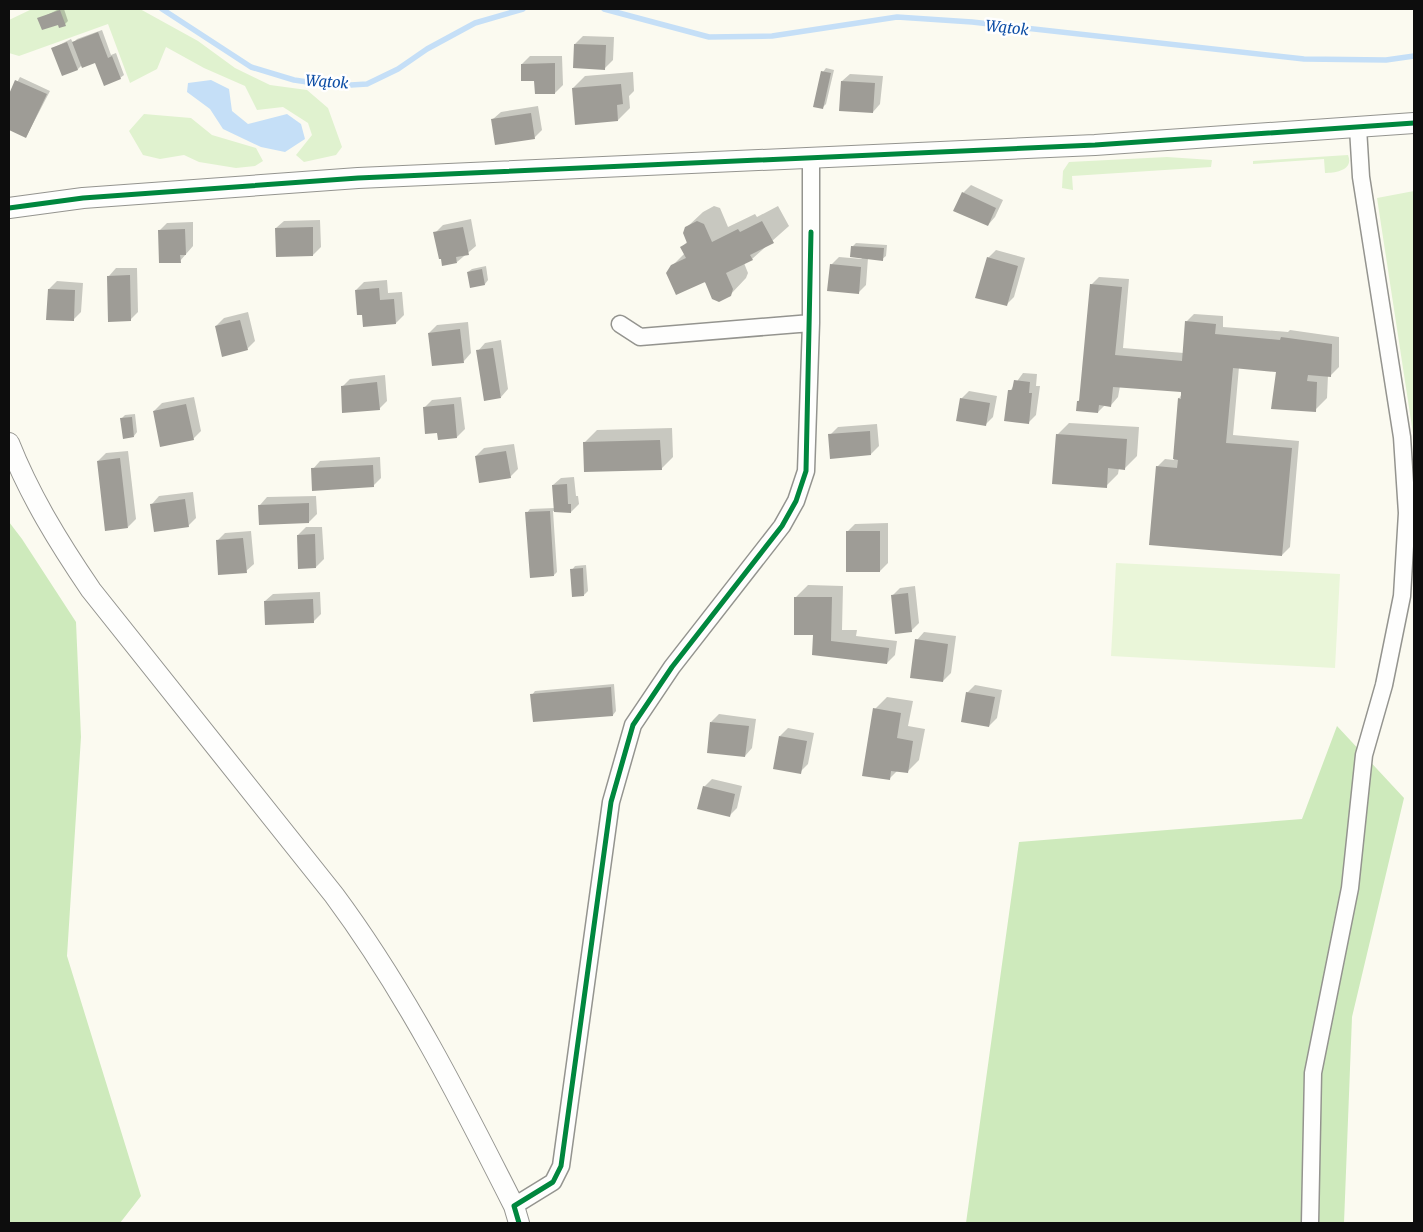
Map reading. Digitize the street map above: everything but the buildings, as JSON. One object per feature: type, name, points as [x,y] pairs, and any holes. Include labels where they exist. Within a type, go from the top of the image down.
[{"type":"street","points":[[9,208],[93,197],[358,178],[1144,142],[1414,123]]},
{"type":"street","points":[[1310,1223],[1313,1073],[1350,888],[1364,755],[1384,685],[1402,596],[1407,513],[1402,437],[1361,177],[1358,128]]},
{"type":"street","points":[[9,443],[25,482],[61,545],[91,590],[328,888],[370,944],[436,1054],[516,1215],[553,1182],[561,1166],[611,802],[634,725],[672,667],[782,526],[796,501],[806,471],[811,323],[811,158]]},
{"type":"street","points":[[620,324],[640,337],[811,323]]},
{"type":"green space","points":[[32,9],[140,9],[198,41],[235,68],[270,85],[307,90],[328,108],[342,147],[336,155],[304,162],[296,155],[312,135],[308,123],[283,107],[257,110],[245,86],[204,68],[166,47],[157,69],[130,83],[108,24],[19,56],[9,53],[9,20]]},
{"type":"green space","points":[[144,114],[191,118],[212,135],[256,148],[263,161],[255,166],[236,168],[199,162],[184,155],[160,159],[143,155],[129,131]]},
{"type":"green space","points":[[1348,155],[1348,164],[1343,170],[1329,173],[1325,173],[1324,159],[1253,164],[1253,161]]},
{"type":"green space","points":[[1167,157],[1212,160],[1211,167],[1072,176],[1073,190],[1062,188],[1063,171],[1069,162]]},
{"type":"green space","points":[[1414,191],[1414,440],[1377,198]]},
{"type":"green space","points":[[9,522],[76,622],[81,737],[67,956],[141,1196],[120,1223],[9,1223]]},
{"type":"green space","points":[[1116,563],[1340,574],[1335,668],[1111,656]]},
{"type":"green space","points":[[1337,726],[1404,798],[1352,1017],[1344,1223],[966,1223],[1019,842],[1302,819]]},
{"type":"water","points":[[211,80],[229,89],[232,111],[248,124],[287,114],[301,124],[305,139],[285,152],[261,147],[223,129],[210,109],[187,92],[188,83]]},
{"type":"waterway","name":"Wątok","points":[[162,9],[251,67],[294,80],[335,86],[367,84],[398,69],[427,49],[475,23],[523,9]]},
{"type":"waterway","name":"Wątok","points":[[604,9],[709,37],[772,36],[897,17],[972,22],[1304,59],[1386,60],[1414,56]]},
{"type":"cycle path","points":[[9,208],[83,198],[358,178],[1095,145],[1414,123]]},
{"type":"cycle path","points":[[519,1223],[514,1206],[553,1182],[561,1166],[611,802],[633,725],[672,667],[782,526],[796,501],[806,471],[811,232]]}]
